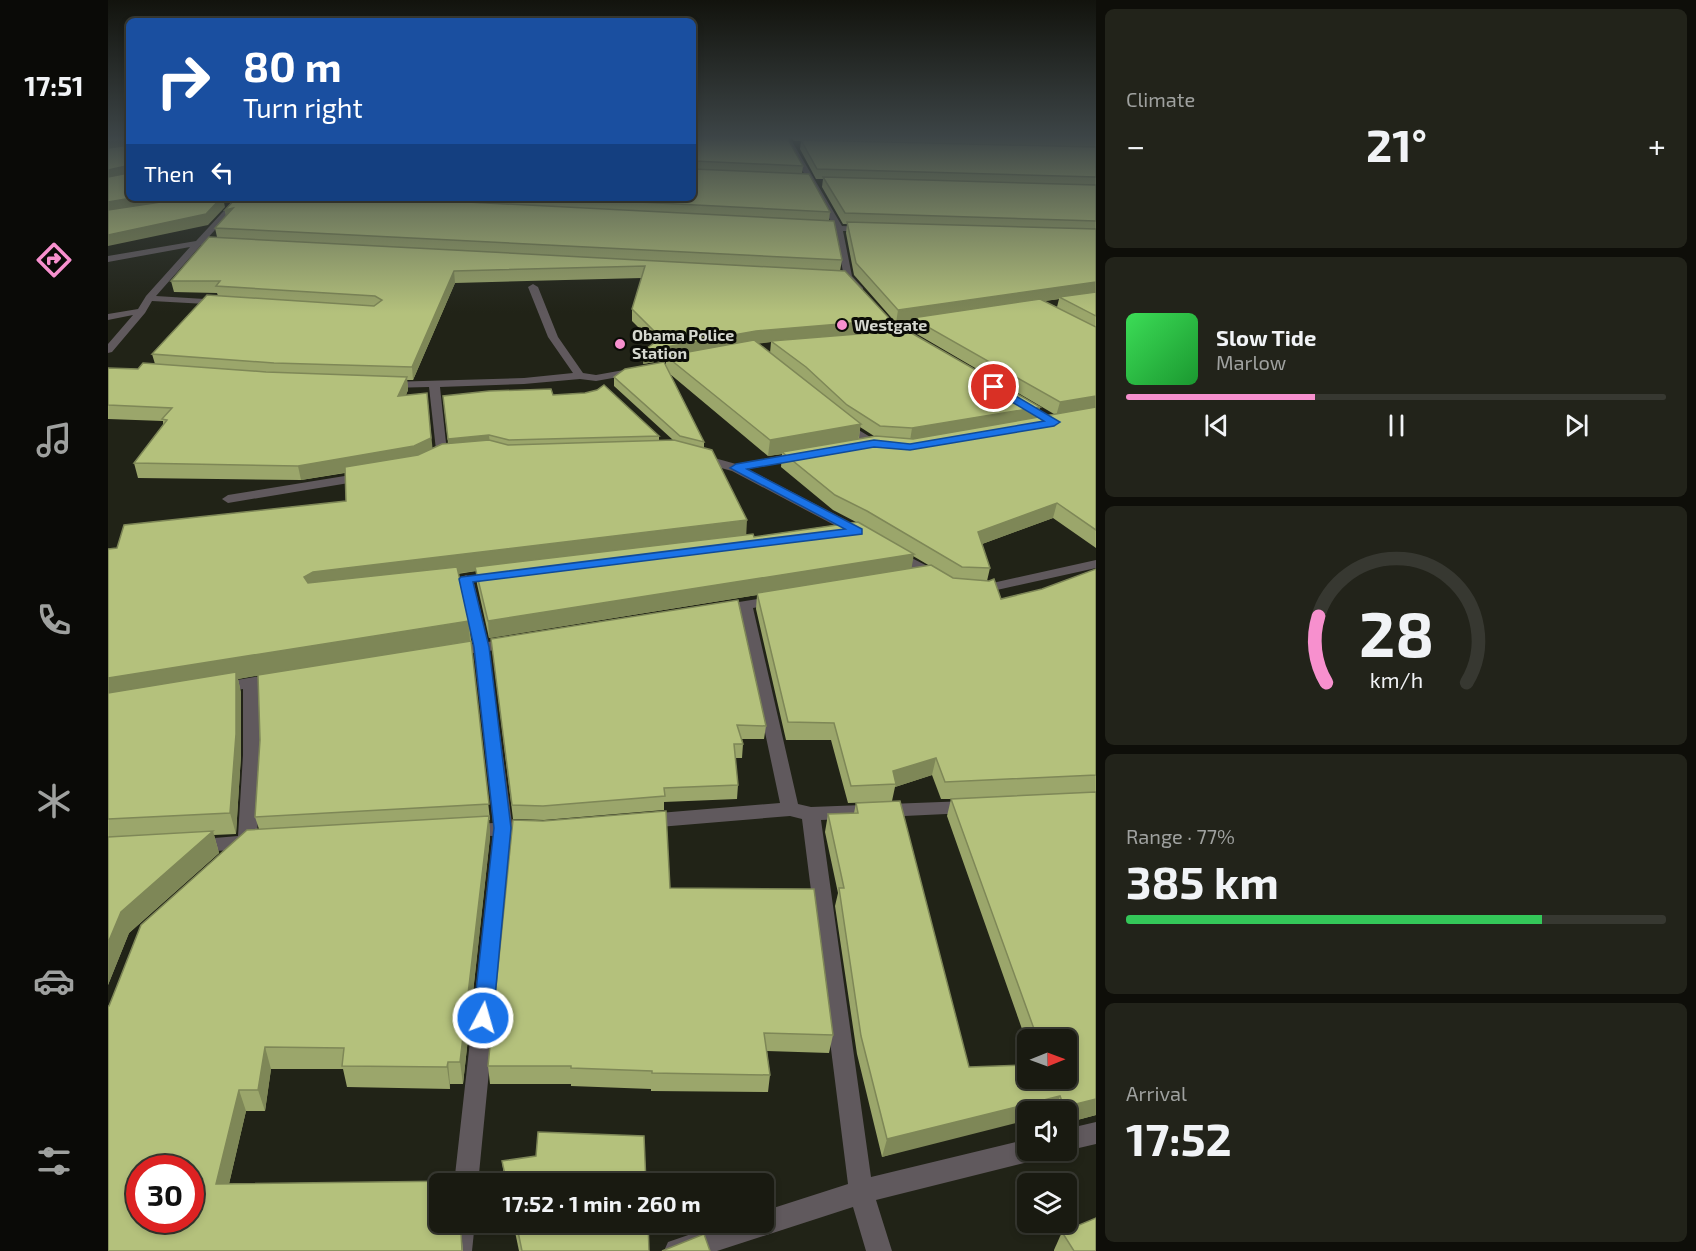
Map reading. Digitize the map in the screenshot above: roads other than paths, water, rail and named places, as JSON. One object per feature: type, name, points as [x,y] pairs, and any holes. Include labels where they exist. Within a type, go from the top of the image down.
[{"type":"street","points":[[820,196],[839,228],[848,277],[863,294]]},
{"type":"street","points":[[108,350],[142,311],[149,298],[201,243],[233,201]]},
{"type":"street","points":[[803,226],[874,230]]},
{"type":"street","points":[[108,259],[201,243],[236,245]]},
{"type":"street","points":[[837,276],[848,277]]},
{"type":"street","points":[[533,287],[554,337],[580,376]]},
{"type":"street","points":[[149,298],[232,303]]},
{"type":"street","points":[[108,317],[142,311]]},
{"type":"street","points":[[889,324],[939,322]]},
{"type":"street","points":[[870,339],[893,337],[889,324]]},
{"type":"street","points":[[889,324],[913,340]]},
{"type":"street","points":[[372,385],[434,385],[580,376],[601,382],[642,370]]},
{"type":"street","points":[[434,385],[435,458],[460,454]]},
{"type":"street","points":[[831,413],[874,444]]},
{"type":"street","points":[[851,448],[874,444],[892,445]]},
{"type":"street","points":[[684,454],[736,468],[858,531],[948,584]]},
{"type":"street","points":[[736,468],[816,454]]},
{"type":"street","points":[[228,499],[373,475]]},
{"type":"street","points":[[834,534],[858,531]]},
{"type":"street","points":[[965,589],[985,591],[1007,583],[1096,564]]},
{"type":"street","points":[[910,578],[933,574]]},
{"type":"street","points":[[466,579],[482,647],[503,828],[467,1173]]},
{"type":"street","points":[[699,612],[792,597]]},
{"type":"street","points":[[745,605],[790,809]]},
{"type":"street","points":[[435,654],[527,640]]},
{"type":"street","points":[[207,690],[297,676]]},
{"type":"street","points":[[222,865],[247,842],[252,755],[251,683]]},
{"type":"street","points":[[626,822],[790,809],[811,814],[989,806]]},
{"type":"street","points":[[811,814],[861,1192],[879,1251]]},
{"type":"street","points":[[456,831],[503,828],[544,829]]},
{"type":"street","points":[[177,846],[270,841]]},
{"type":"street","points":[[1077,1137],[1096,1133]]},
{"type":"street","points":[[677,1251],[861,1192],[1017,1153]]},
{"type":"street","points":[[459,1251],[461,1233]]},
{"type":"place","name":"Westgate","points":[[842,325]]},
{"type":"place","name":"Obama Police Station","points":[[620,344]]}]
